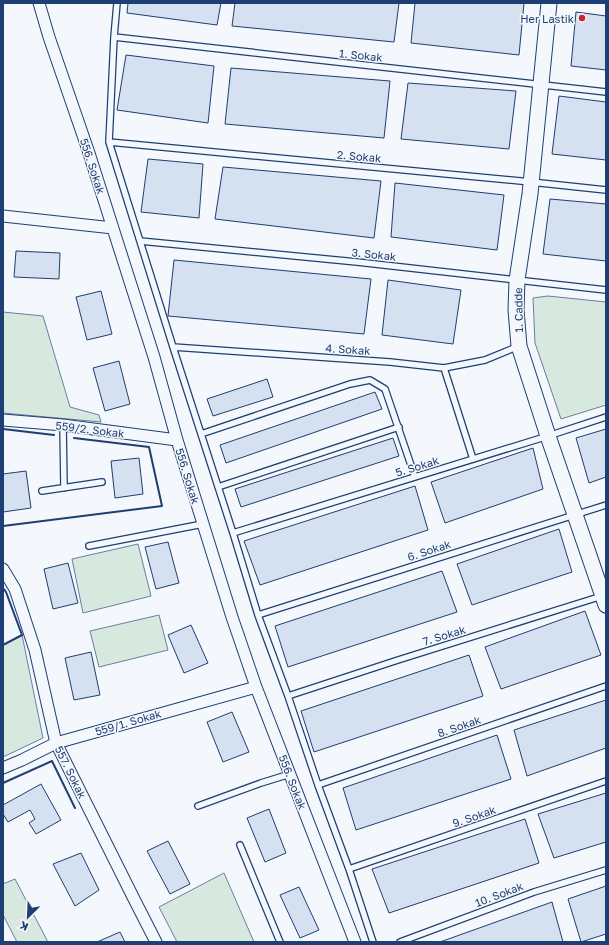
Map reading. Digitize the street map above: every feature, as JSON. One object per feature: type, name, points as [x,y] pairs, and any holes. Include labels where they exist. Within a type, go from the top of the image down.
[{"type":"street","name":"556. Sokak","points":[[39,3],[154,357],[232,617],[256,687],[355,942]]},
{"type":"street","name":"1. Cadde","points":[[549,3],[530,194],[518,280],[516,310],[519,346],[548,436],[605,599]]},
{"type":"street","points":[[3,216],[113,228]]},
{"type":"street","name":"559/2. Sokak","points":[[3,420],[63,425],[178,440]]},
{"type":"street","name":"557. Sokak","points":[[3,569],[15,589],[35,650],[56,743],[156,942]]},
{"type":"street","name":"559/1. Sokak","points":[[3,768],[56,743],[256,687]]},
{"type":"lane","points":[[117,3],[109,142],[258,615],[349,869],[373,942]]},
{"type":"lane","name":"1. Sokak","points":[[114,37],[606,92]]},
{"type":"lane","name":"2. Sokak","points":[[109,142],[606,190]]},
{"type":"lane","name":"3. Sokak","points":[[140,241],[357,262],[606,290]]},
{"type":"lane","name":"4. Sokak","points":[[173,347],[390,362],[444,368],[485,360],[519,346]]},
{"type":"lane","points":[[444,368],[473,459]]},
{"type":"lane","points":[[201,434],[350,384],[370,380],[385,389],[399,426],[415,477]]},
{"type":"lane","name":"5. Sokak","points":[[233,533],[606,417]]},
{"type":"lane","points":[[63,425],[64,488]]},
{"type":"lane","points":[[218,487],[399,426]]},
{"type":"lane","points":[[42,491],[102,482]]},
{"type":"lane","name":"6. Sokak","points":[[258,615],[606,505]]},
{"type":"lane","points":[[89,546],[203,524]]},
{"type":"lane","name":"7. Sokak","points":[[288,696],[398,660],[605,599]]},
{"type":"lane","name":"8. Sokak","points":[[318,785],[606,686]]},
{"type":"lane","points":[[198,806],[290,774]]},
{"type":"lane","name":"9. Sokak","points":[[349,869],[606,781]]},
{"type":"lane","points":[[240,845],[280,942]]},
{"type":"lane","name":"10. Sokak","points":[[400,942],[534,892],[606,870]]},
{"type":"shaded area","points":[[548,296],[606,302],[606,405],[561,419],[535,343],[533,298]]},
{"type":"shaded area","points":[[3,312],[43,316],[70,407],[99,415],[101,422],[3,413]]},
{"type":"shaded area","points":[[138,544],[151,596],[83,613],[72,559]]},
{"type":"shaded area","points":[[159,615],[168,650],[99,667],[90,631]]},
{"type":"shaded area","points":[[22,635],[43,738],[3,757],[3,645]]},
{"type":"shaded area","points":[[224,873],[254,942],[177,942],[159,907]]},
{"type":"shaded area","points":[[15,879],[48,942],[17,942],[3,915],[3,884]]},
{"type":"building","points":[[128,3],[221,3],[217,25],[127,13]]},
{"type":"building","points":[[235,3],[399,3],[394,42],[232,26]]},
{"type":"building","points":[[415,3],[524,3],[519,55],[411,43]]},
{"type":"building","points":[[576,12],[606,16],[606,70],[571,66]]},
{"type":"building","points":[[126,55],[214,66],[208,123],[117,110]]},
{"type":"building","points":[[231,68],[390,81],[384,138],[225,124]]},
{"type":"building","points":[[408,83],[516,91],[509,149],[401,139]]},
{"type":"building","points":[[559,96],[606,102],[606,160],[552,154]]},
{"type":"building","points":[[148,159],[203,164],[199,218],[141,212]]},
{"type":"building","points":[[223,167],[381,181],[374,238],[215,219]]},
{"type":"building","points":[[395,183],[504,195],[497,250],[391,237]]},
{"type":"building","points":[[550,199],[606,204],[606,261],[543,254]]},
{"type":"building","points":[[16,251],[60,253],[59,279],[14,277]]},
{"type":"building","points":[[174,260],[371,279],[364,334],[168,316]]},
{"type":"building","points":[[388,280],[461,290],[453,344],[382,335]]},
{"type":"building","points":[[101,291],[112,334],[87,340],[76,297]]},
{"type":"building","points":[[119,361],[130,404],[105,411],[93,368]]},
{"type":"building","points":[[267,379],[273,397],[213,416],[207,399]]},
{"type":"building","points":[[375,392],[382,409],[226,463],[220,445]]},
{"type":"building","points":[[606,429],[606,477],[589,483],[576,438]]},
{"type":"building","points":[[393,438],[399,456],[241,507],[235,489]]},
{"type":"building","points":[[533,448],[543,489],[445,523],[431,482]]},
{"type":"building","points":[[139,458],[143,494],[115,498],[111,461]]},
{"type":"building","points":[[26,471],[31,508],[3,512],[3,474]]},
{"type":"building","points":[[415,486],[428,530],[260,585],[244,541]]},
{"type":"building","points":[[559,529],[572,572],[472,605],[457,564]]},
{"type":"building","points":[[168,542],[179,583],[156,589],[145,547]]},
{"type":"building","points":[[68,563],[78,603],[53,609],[44,569]]},
{"type":"building","points":[[442,571],[457,612],[288,667],[275,626]]},
{"type":"building","points":[[585,611],[601,655],[501,689],[485,647]]},
{"type":"building","points":[[191,625],[208,663],[184,673],[168,635]]},
{"type":"building","points":[[91,652],[100,695],[74,700],[65,658]]},
{"type":"building","points":[[469,655],[483,696],[314,752],[301,711]]},
{"type":"building","points":[[606,700],[606,748],[527,776],[514,730]]},
{"type":"building","points":[[232,712],[249,752],[223,762],[207,722]]},
{"type":"building","points":[[497,735],[511,779],[356,830],[343,788]]},
{"type":"building","points":[[41,784],[61,820],[36,834],[29,823],[35,819],[30,810],[8,822],[3,814],[3,805]]},
{"type":"building","points":[[606,793],[606,842],[554,858],[538,814]]},
{"type":"building","points":[[269,809],[286,853],[265,862],[247,818]]},
{"type":"building","points":[[525,819],[539,863],[389,913],[372,869]]},
{"type":"building","points":[[168,841],[190,884],[170,894],[147,851]]},
{"type":"building","points":[[81,853],[99,890],[75,906],[53,864]]},
{"type":"building","points":[[606,886],[606,934],[581,942],[568,899]]},
{"type":"building","points":[[299,887],[319,930],[300,938],[280,895]]},
{"type":"building","points":[[552,902],[563,942],[440,942]]},
{"type":"building","points":[[120,932],[125,942],[97,942]]},
{"type":"wall","points":[[3,429],[54,435]]},
{"type":"wall","points":[[3,526],[162,506],[149,447],[74,438]]},
{"type":"wall","points":[[3,588],[6,592],[22,635],[3,645]]},
{"type":"wall","points":[[3,783],[52,761],[75,808]]},
{"type":"place","name":"Her Lastik","points":[[582,18]]}]
